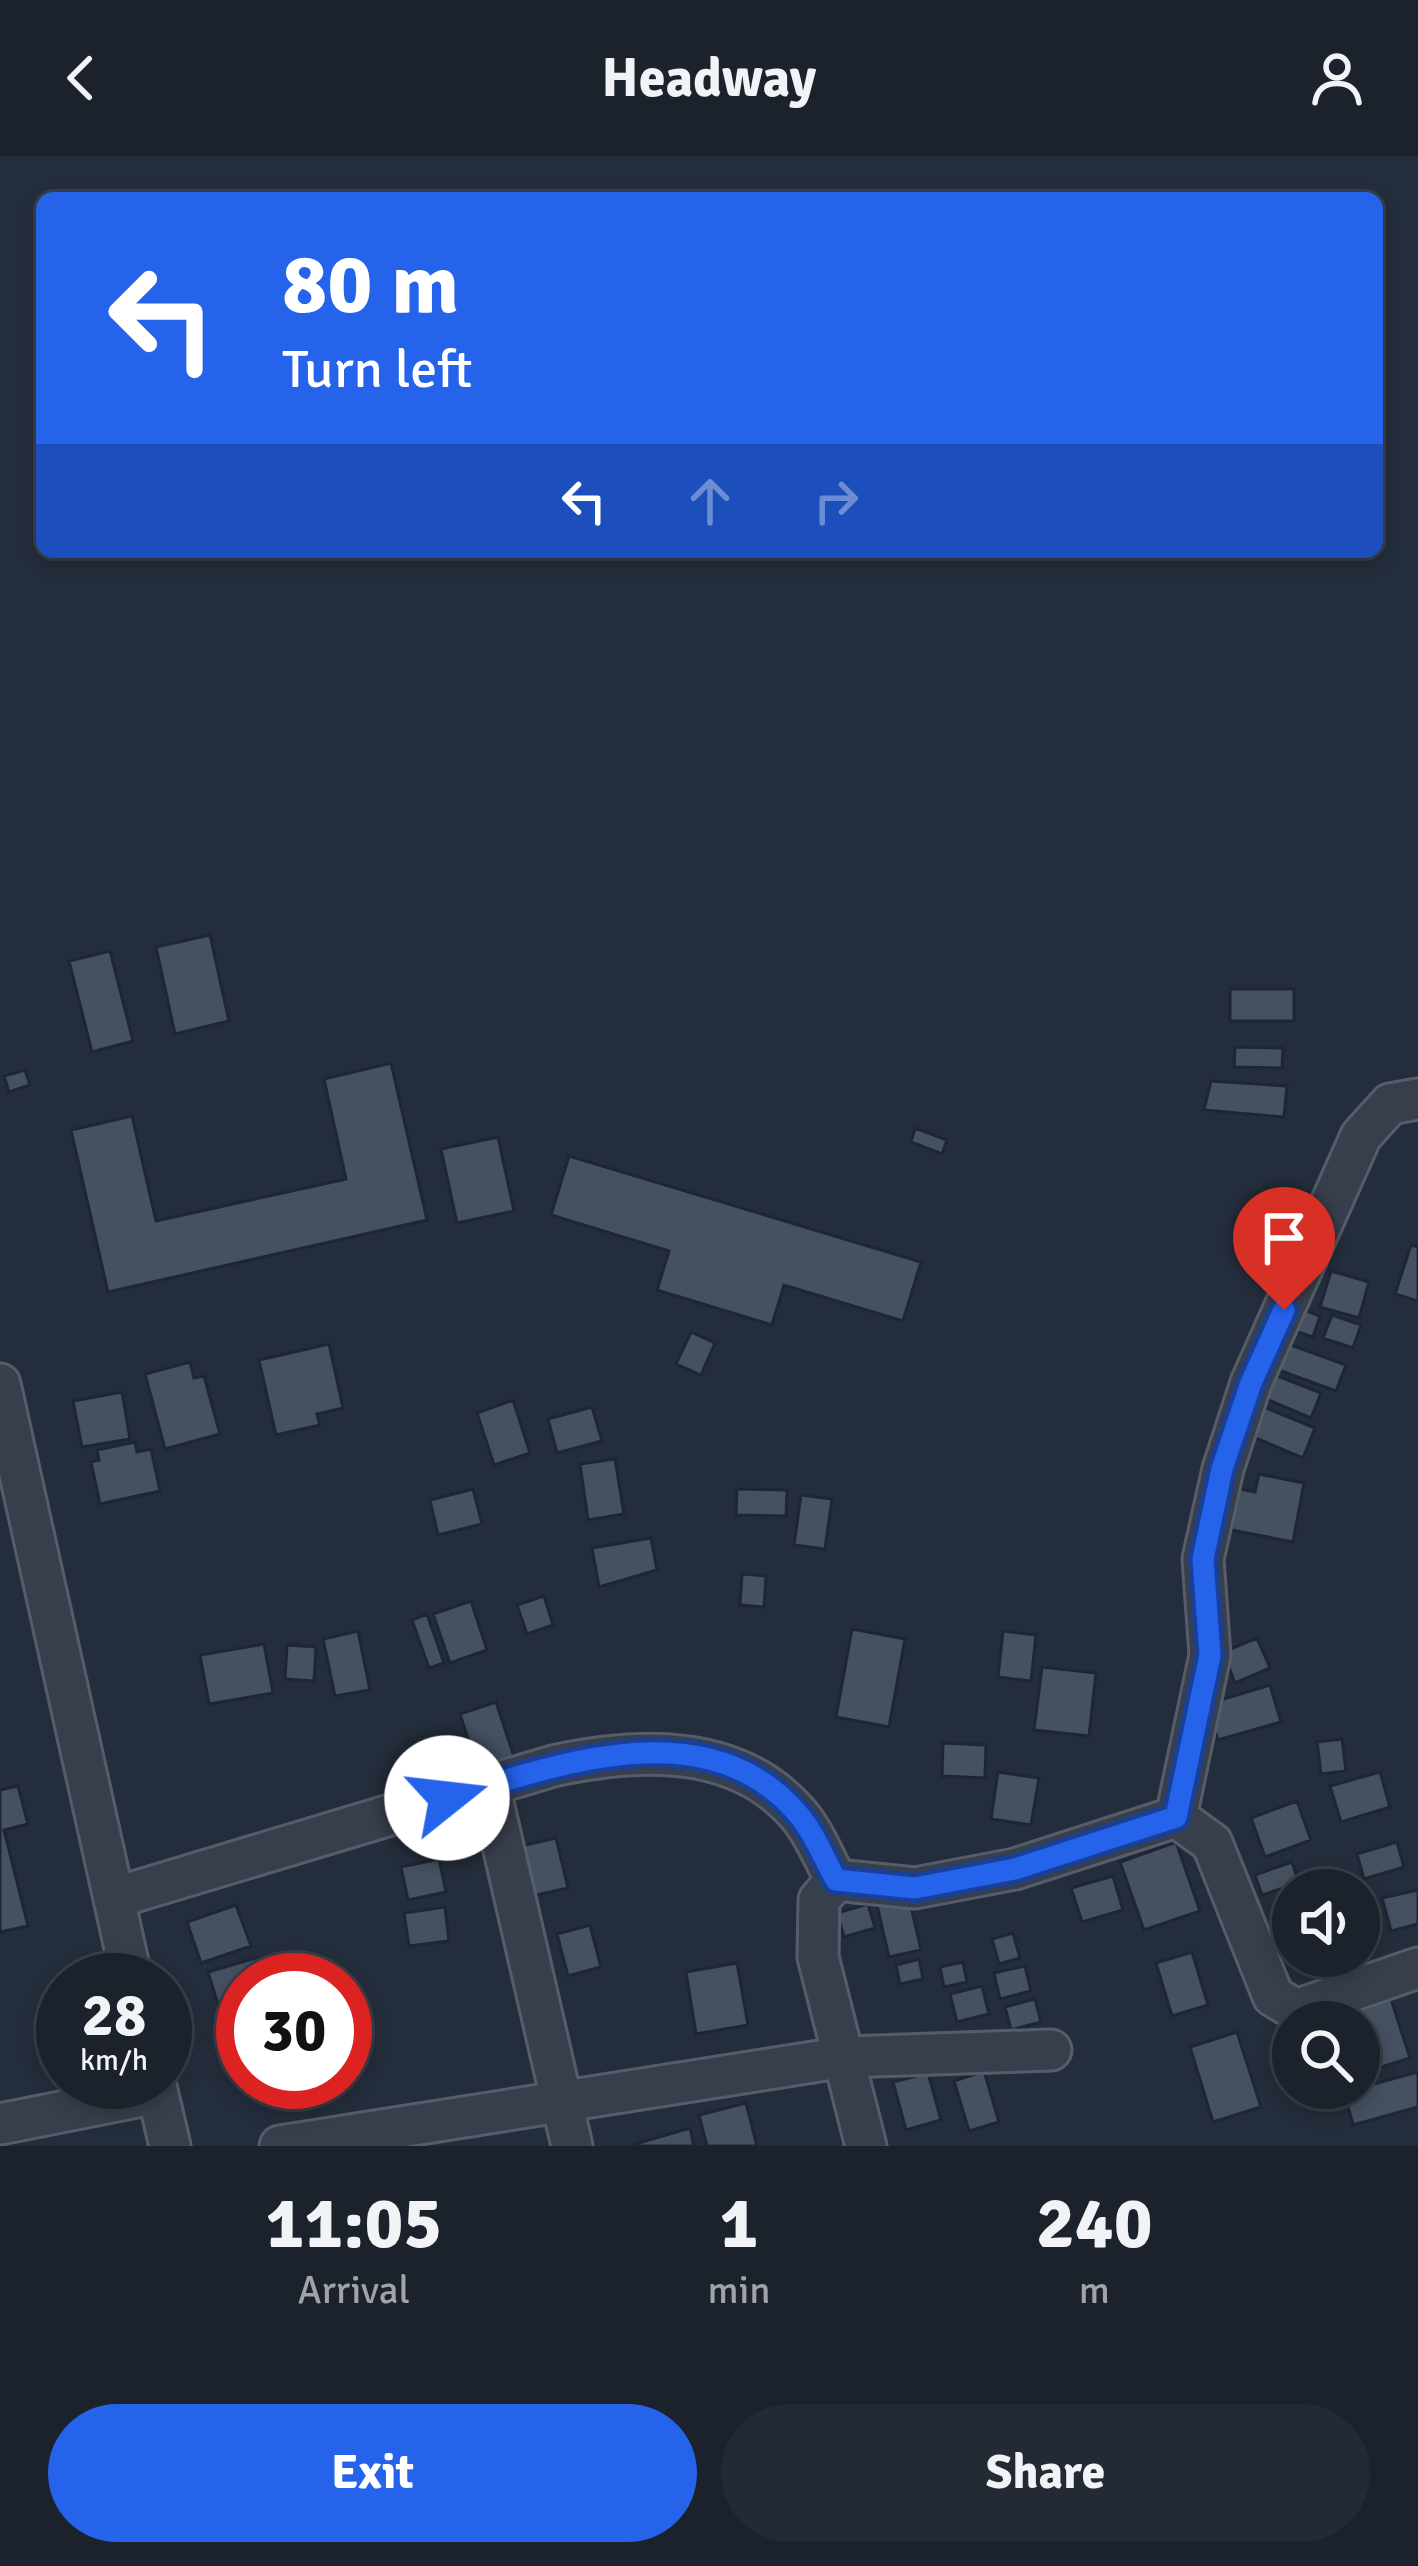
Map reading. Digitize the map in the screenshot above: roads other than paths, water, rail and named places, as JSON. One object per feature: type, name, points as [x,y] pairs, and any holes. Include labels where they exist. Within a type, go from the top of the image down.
[{"type":"street","points":[[1176,1817],[1210,1655],[1203,1559],[1222,1469],[1251,1383],[1361,1136],[1390,1104],[1418,1099]]},
{"type":"street","points":[[0,1384],[126,1953]]},
{"type":"street","points":[[114,1898],[489,1785],[619,1752],[666,1751],[743,1773],[798,1814],[836,1880]]},
{"type":"street","points":[[489,1785],[572,2146]]},
{"type":"street","points":[[836,1880],[915,1888],[935,1885],[1015,1869],[1176,1817]]},
{"type":"street","points":[[1176,1817],[1212,1843],[1274,1996],[1296,2010],[1418,1968]]},
{"type":"street","points":[[836,1880],[819,1900],[818,1957],[866,2146]]},
{"type":"street","points":[[280,2146],[845,2057],[1051,2050]]},
{"type":"street","points":[[0,2124],[65,2109]]},
{"type":"street","points":[[161,2109],[170,2146]]}]
